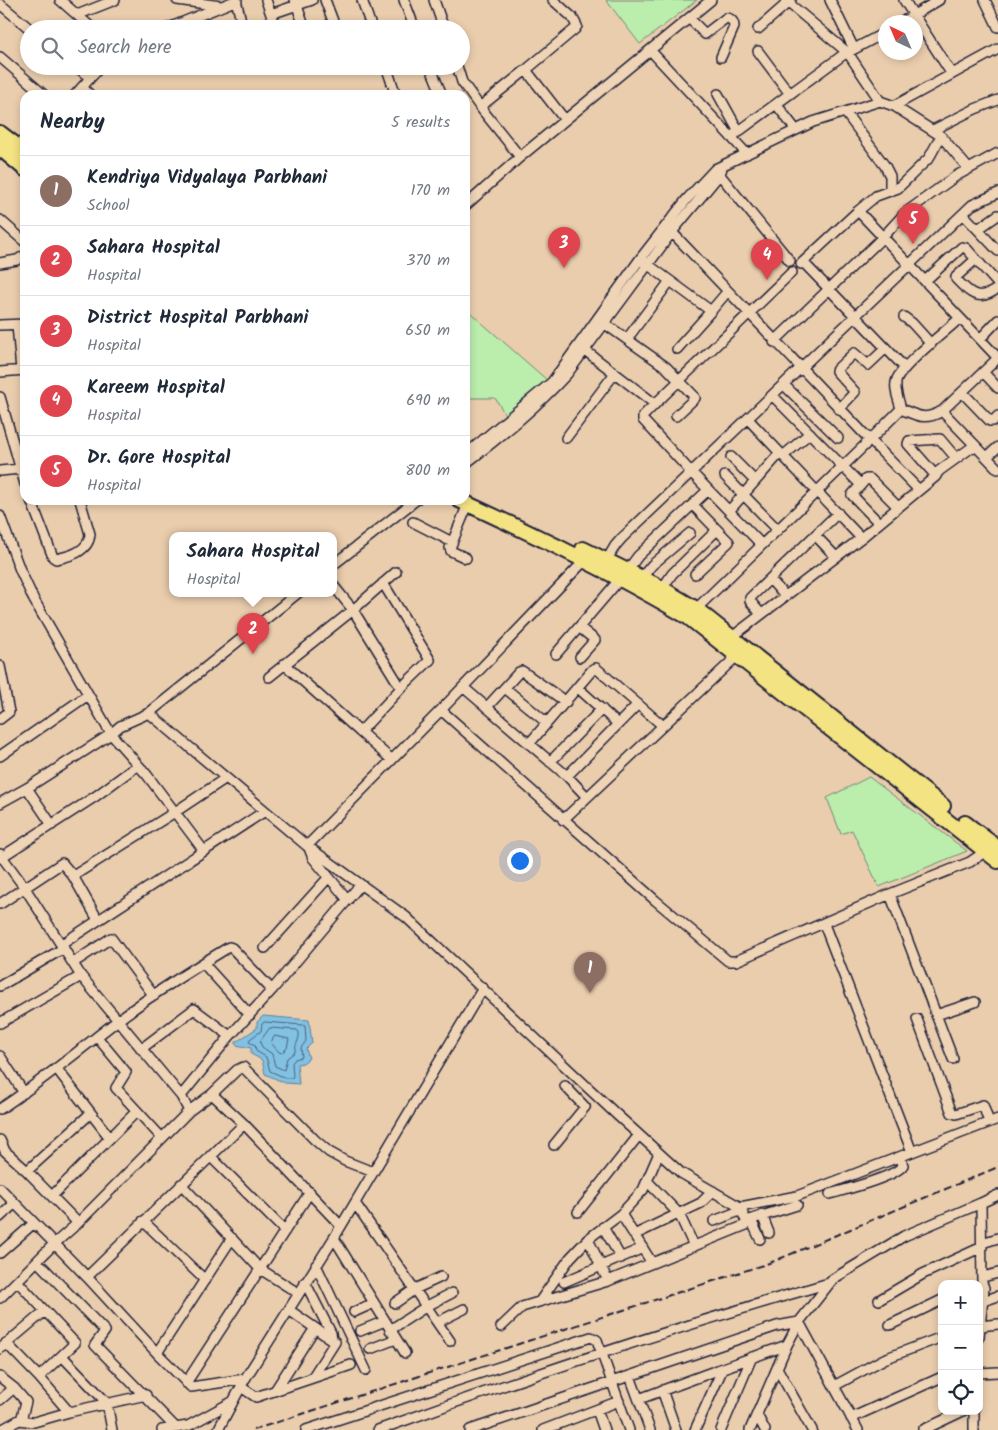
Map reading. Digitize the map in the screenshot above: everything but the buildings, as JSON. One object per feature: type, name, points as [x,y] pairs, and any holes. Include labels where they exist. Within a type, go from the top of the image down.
[{"type":"highway","points":[[0,133],[20,154]]},
{"type":"highway","points":[[0,148],[20,156]]},
{"type":"highway","points":[[470,502],[588,556],[624,575],[734,646],[994,846],[998,861]]},
{"type":"highway","points":[[624,575],[641,578],[696,609],[734,646]]},
{"type":"street","points":[[60,0],[83,20]]},
{"type":"street","points":[[77,15],[115,0]]},
{"type":"street","points":[[177,0],[223,6]]},
{"type":"street","points":[[188,20],[237,0],[241,20]]},
{"type":"street","points":[[266,0],[273,20]]},
{"type":"street","points":[[271,14],[295,3],[312,0]]},
{"type":"street","points":[[325,0],[333,20]]},
{"type":"street","points":[[362,0],[369,20]]},
{"type":"street","points":[[404,0],[412,20]]},
{"type":"street","points":[[434,0],[441,20]]},
{"type":"street","points":[[480,107],[575,29],[576,22],[553,0]]},
{"type":"street","points":[[470,202],[520,157],[711,0]]},
{"type":"street","points":[[830,0],[851,51],[880,101]]},
{"type":"street","points":[[904,0],[913,15]]},
{"type":"street","points":[[916,15],[939,0]]},
{"type":"street","points":[[997,0],[986,2],[998,27]]},
{"type":"street","points":[[758,29],[788,1],[851,51]]},
{"type":"street","points":[[295,3],[302,20]]},
{"type":"street","points":[[0,4],[20,21]]},
{"type":"street","points":[[689,18],[705,34],[726,18],[734,23],[721,57]]},
{"type":"street","points":[[923,30],[951,73]]},
{"type":"street","points":[[735,134],[851,51],[878,36]]},
{"type":"street","points":[[894,106],[951,73],[998,49]]},
{"type":"street","points":[[650,50],[735,134]]},
{"type":"street","points":[[758,51],[790,94]]},
{"type":"street","points":[[0,57],[20,74]]},
{"type":"street","points":[[526,70],[565,120]]},
{"type":"street","points":[[21,75],[38,90]]},
{"type":"street","points":[[86,75],[90,78]]},
{"type":"street","points":[[79,90],[93,75]]},
{"type":"street","points":[[389,75],[394,90]]},
{"type":"street","points":[[434,75],[440,90]]},
{"type":"street","points":[[459,75],[463,90]]},
{"type":"street","points":[[82,87],[85,90]]},
{"type":"street","points":[[718,94],[735,134],[747,154]]},
{"type":"street","points":[[470,98],[480,107],[520,157]]},
{"type":"street","points":[[762,545],[643,420],[643,416],[792,272],[795,273],[800,270],[802,263],[858,211],[876,196],[898,188],[929,158],[937,133],[975,109],[998,100]]},
{"type":"street","points":[[470,451],[546,388],[577,345],[601,320],[690,202],[719,169],[812,122],[880,101],[894,106],[937,133],[968,168]]},
{"type":"street","points":[[776,104],[796,130]]},
{"type":"street","points":[[845,112],[885,166],[890,176],[890,191]]},
{"type":"street","points":[[774,342],[883,237],[905,213],[968,168],[998,153]]},
{"type":"street","points":[[719,169],[790,261]]},
{"type":"street","points":[[604,565],[622,538],[801,370],[963,214],[979,202],[998,193]]},
{"type":"street","points":[[858,211],[998,358],[942,411],[926,418],[901,409]]},
{"type":"street","points":[[963,214],[998,251]]},
{"type":"street","points":[[978,229],[998,216]]},
{"type":"street","points":[[0,220],[20,238]]},
{"type":"street","points":[[669,229],[774,342],[919,490]]},
{"type":"street","points":[[0,230],[11,230]]},
{"type":"street","points":[[925,281],[961,248],[966,248],[998,284]]},
{"type":"street","points":[[0,263],[20,258]]},
{"type":"street","points":[[976,259],[956,276],[956,279],[967,292],[973,294],[989,294],[998,288]]},
{"type":"street","points":[[790,261],[796,260],[802,263],[905,368]]},
{"type":"street","points":[[790,261],[788,267],[792,272]]},
{"type":"street","points":[[644,262],[711,311]]},
{"type":"street","points":[[627,339],[670,281]]},
{"type":"street","points":[[676,349],[727,292]]},
{"type":"street","points":[[904,317],[931,344]]},
{"type":"street","points":[[901,409],[896,388],[897,379],[905,368],[960,318]]},
{"type":"street","points":[[601,320],[666,367],[695,398],[676,416]]},
{"type":"street","points":[[470,460],[549,395],[585,351],[601,320]]},
{"type":"street","points":[[980,339],[998,320]]},
{"type":"street","points":[[0,325],[20,325]]},
{"type":"street","points":[[577,345],[655,404]]},
{"type":"street","points":[[839,409],[855,392],[836,371],[837,368],[854,353],[868,365],[886,348]]},
{"type":"street","points":[[0,372],[20,370]]},
{"type":"street","points":[[983,372],[998,388]]},
{"type":"street","points":[[566,438],[615,373]]},
{"type":"street","points":[[784,385],[838,438]]},
{"type":"street","points":[[962,392],[990,421],[993,421],[998,416]]},
{"type":"street","points":[[773,396],[860,485]]},
{"type":"street","points":[[0,397],[3,421],[20,470],[0,471]]},
{"type":"street","points":[[696,609],[901,409]]},
{"type":"street","points":[[942,411],[998,469]]},
{"type":"street","points":[[748,419],[861,538]]},
{"type":"street","points":[[729,511],[755,481],[782,455],[810,433]]},
{"type":"street","points":[[936,476],[908,444],[909,441],[940,439],[956,458]]},
{"type":"street","points":[[563,820],[662,725],[761,614],[861,538],[936,476],[938,472],[975,445]]},
{"type":"street","points":[[987,457],[998,447]]},
{"type":"street","points":[[730,457],[755,481]]},
{"type":"street","points":[[725,476],[778,530]]},
{"type":"street","points":[[879,523],[852,494],[866,479],[870,479],[898,507]]},
{"type":"street","points":[[556,654],[638,556],[708,490]]},
{"type":"street","points":[[33,505],[53,557],[56,559],[82,550],[90,538],[81,505]]},
{"type":"street","points":[[337,563],[410,505]]},
{"type":"street","points":[[462,505],[450,550],[466,558]]},
{"type":"street","points":[[693,505],[729,544],[695,574]]},
{"type":"street","points":[[761,614],[750,599],[838,513]]},
{"type":"street","points":[[0,516],[27,586],[88,695],[112,734],[138,764],[204,851]]},
{"type":"street","points":[[413,522],[452,542]]},
{"type":"street","points":[[662,589],[672,574],[717,530]]},
{"type":"street","points":[[641,578],[652,565],[690,533]]},
{"type":"street","points":[[815,535],[836,557]]},
{"type":"street","points":[[308,847],[588,556]]},
{"type":"street","points":[[269,677],[396,572]]},
{"type":"street","points":[[770,579],[785,596]]},
{"type":"street","points":[[360,732],[430,660],[383,583]]},
{"type":"street","points":[[337,590],[352,610],[401,688]]},
{"type":"street","points":[[0,803],[112,734],[120,726],[149,713],[293,597]]},
{"type":"street","points":[[579,627],[595,640],[580,657]]},
{"type":"street","points":[[284,664],[392,760]]},
{"type":"street","points":[[0,666],[9,711],[0,719]]},
{"type":"street","points":[[529,744],[593,669],[599,668],[662,725]]},
{"type":"street","points":[[487,707],[519,672],[525,671],[566,702]]},
{"type":"street","points":[[463,687],[567,776],[587,797]]},
{"type":"street","points":[[505,688],[547,724]]},
{"type":"street","points":[[578,688],[618,724]]},
{"type":"street","points":[[0,756],[88,695]]},
{"type":"street","points":[[567,776],[638,704]]},
{"type":"street","points":[[441,710],[563,820],[728,961],[736,961],[890,894],[970,862],[994,846]]},
{"type":"street","points":[[550,762],[602,710]]},
{"type":"street","points":[[149,713],[308,847],[406,917],[681,1173],[741,1208],[760,1239]]},
{"type":"street","points":[[138,764],[52,825],[1,856],[25,888],[81,976],[181,1096],[189,1111]]},
{"type":"street","points":[[73,876],[226,778]]},
{"type":"street","points":[[27,788],[52,825]]},
{"type":"street","points":[[0,986],[265,811]]},
{"type":"street","points":[[308,847],[313,858],[328,878],[348,900]]},
{"type":"street","points":[[0,904],[61,863],[73,876],[98,920]]},
{"type":"street","points":[[265,948],[328,878]]},
{"type":"street","points":[[181,1096],[360,885]]},
{"type":"street","points":[[890,894],[953,1059]]},
{"type":"street","points":[[824,924],[912,1152]]},
{"type":"street","points":[[73,963],[111,938],[154,996]]},
{"type":"street","points":[[0,1109],[57,1069],[117,1021],[203,963],[231,947],[272,990]]},
{"type":"street","points":[[203,963],[250,1015]]},
{"type":"street","points":[[0,1023],[81,976]]},
{"type":"street","points":[[218,1430],[243,1383],[334,1238],[483,988]]},
{"type":"street","points":[[936,1015],[975,1002]]},
{"type":"street","points":[[141,1049],[192,1009],[196,1010],[230,1036]]},
{"type":"street","points":[[714,1221],[741,1208],[797,1196],[994,1120],[983,1105],[956,1114],[952,1113],[916,1019]]},
{"type":"street","points":[[97,1037],[126,1072],[116,1087],[162,1138]]},
{"type":"street","points":[[1,1062],[24,1093]]},
{"type":"street","points":[[0,1298],[78,1223],[189,1111],[212,1094],[236,1070],[243,1067],[329,1152],[345,1161],[373,1172]]},
{"type":"street","points":[[57,1069],[110,1138]]},
{"type":"street","points":[[554,1145],[585,1108],[565,1086]]},
{"type":"street","points":[[578,1099],[588,1088]]},
{"type":"street","points":[[212,1094],[310,1192],[340,1226]]},
{"type":"street","points":[[52,1196],[137,1111]]},
{"type":"street","points":[[27,1171],[91,1113]]},
{"type":"street","points":[[86,1277],[244,1124]]},
{"type":"street","points":[[578,1212],[639,1135]]},
{"type":"street","points":[[0,1140],[3,1152],[27,1171],[78,1223]]},
{"type":"street","points":[[540,1300],[570,1258],[588,1239],[621,1214],[643,1190],[659,1153]]},
{"type":"street","points":[[210,1156],[285,1231]]},
{"type":"street","points":[[830,1194],[879,1179],[900,1170],[903,1165],[900,1157]]},
{"type":"street","points":[[646,1181],[679,1214],[694,1246]]},
{"type":"street","points":[[181,1184],[260,1269],[298,1294]]},
{"type":"street","points":[[0,1188],[186,1383],[192,1387],[243,1383]]},
{"type":"street","points":[[634,1235],[704,1202],[713,1191]]},
{"type":"street","points":[[186,1383],[310,1192]]},
{"type":"street","points":[[750,1430],[799,1322],[829,1282],[838,1274],[904,1236],[998,1195]]},
{"type":"street","points":[[355,1203],[450,1342]]},
{"type":"street","points":[[981,1203],[982,1280]]},
{"type":"street","points":[[0,1217],[15,1204]]},
{"type":"street","points":[[501,1327],[519,1309],[540,1300],[608,1281],[746,1225],[748,1221],[762,1215],[797,1206]]},
{"type":"street","points":[[621,1214],[652,1263]]},
{"type":"street","points":[[762,1215],[769,1233]]},
{"type":"street","points":[[143,1221],[205,1280]]},
{"type":"street","points":[[0,1254],[34,1223]]},
{"type":"street","points":[[603,1227],[621,1258]]},
{"type":"street","points":[[157,1353],[232,1238]]},
{"type":"street","points":[[334,1238],[405,1354]]},
{"type":"street","points":[[879,1300],[923,1274],[998,1238]]},
{"type":"street","points":[[588,1239],[608,1281]]},
{"type":"street","points":[[564,1282],[643,1248]]},
{"type":"street","points":[[37,1261],[105,1331],[95,1345],[146,1395],[175,1427]]},
{"type":"street","points":[[316,1265],[366,1370]]},
{"type":"street","points":[[983,1280],[998,1273]]},
{"type":"street","points":[[395,1303],[415,1289],[441,1277]]},
{"type":"street","points":[[17,1281],[75,1343],[39,1377]]},
{"type":"street","points":[[306,1282],[335,1343],[312,1378]]},
{"type":"street","points":[[378,1430],[719,1315],[829,1282]]},
{"type":"street","points":[[983,1284],[983,1301],[998,1296]]},
{"type":"street","points":[[390,1330],[427,1306],[452,1293]]},
{"type":"street","points":[[890,1325],[938,1302]]},
{"type":"street","points":[[354,1312],[374,1303]]},
{"type":"street","points":[[438,1322],[464,1309]]},
{"type":"street","points":[[45,1310],[3,1346],[39,1377],[69,1412]]},
{"type":"street","points":[[289,1310],[332,1340]]},
{"type":"street","points":[[360,1331],[385,1321]]},
{"type":"street","points":[[472,1430],[777,1326],[799,1322]]},
{"type":"street","points":[[799,1322],[858,1430]]},
{"type":"street","points":[[983,1322],[998,1324]]},
{"type":"street","points":[[276,1390],[314,1328]]},
{"type":"street","points":[[306,1430],[325,1427],[591,1337],[597,1340],[629,1430]]},
{"type":"street","points":[[370,1349],[396,1339]]},
{"type":"street","points":[[834,1386],[884,1359],[938,1339]]},
{"type":"street","points":[[639,1399],[787,1345]]},
{"type":"street","points":[[62,1356],[107,1403],[112,1430]]},
{"type":"street","points":[[721,1430],[752,1358]]},
{"type":"street","points":[[243,1383],[256,1397],[351,1365]]},
{"type":"street","points":[[695,1430],[723,1368]]},
{"type":"street","points":[[777,1368],[812,1430]]},
{"type":"street","points":[[983,1373],[998,1372]]},
{"type":"street","points":[[630,1376],[650,1430]]},
{"type":"street","points":[[0,1377],[14,1388],[26,1402],[21,1420]]},
{"type":"street","points":[[852,1418],[938,1379]]},
{"type":"street","points":[[0,1400],[14,1388]]},
{"type":"street","points":[[662,1390],[676,1430]]},
{"type":"street","points":[[1,1430],[21,1420],[34,1422],[69,1412],[146,1395]]},
{"type":"street","points":[[543,1430],[619,1401]]},
{"type":"street","points":[[162,1430],[191,1425],[232,1402]]},
{"type":"street","points":[[597,1410],[604,1430]]},
{"type":"street","points":[[757,1414],[765,1430]]},
{"type":"street","points":[[923,1430],[955,1415]]},
{"type":"street","points":[[974,1415],[974,1430]]},
{"type":"green space","points":[[606,0],[697,0],[640,44]]},
{"type":"green space","points":[[470,312],[548,381],[508,419],[495,398],[470,398]]},
{"type":"green space","points":[[869,777],[967,851],[879,887],[852,830],[841,834],[827,798]]},
{"type":"water","points":[[263,1016],[309,1020],[312,1043],[306,1049],[309,1058],[303,1063],[297,1064],[299,1084],[285,1083],[265,1074],[262,1060],[251,1054],[251,1048],[236,1045],[236,1042],[257,1028],[257,1022]]},
{"type":"railway","points":[[253,1430],[772,1262],[998,1167]]},
{"type":"place","name":"Dr. Gore Hospital","points":[[913,244]]},
{"type":"place","name":"District Hospital Parbhani","points":[[564,268]]},
{"type":"place","name":"Kareem Hospital","points":[[767,280]]},
{"type":"place","name":"Sahara Hospital","points":[[253,654]]},
{"type":"place","name":"Kendriya Vidyalaya Parbhani","points":[[590,993]]}]
